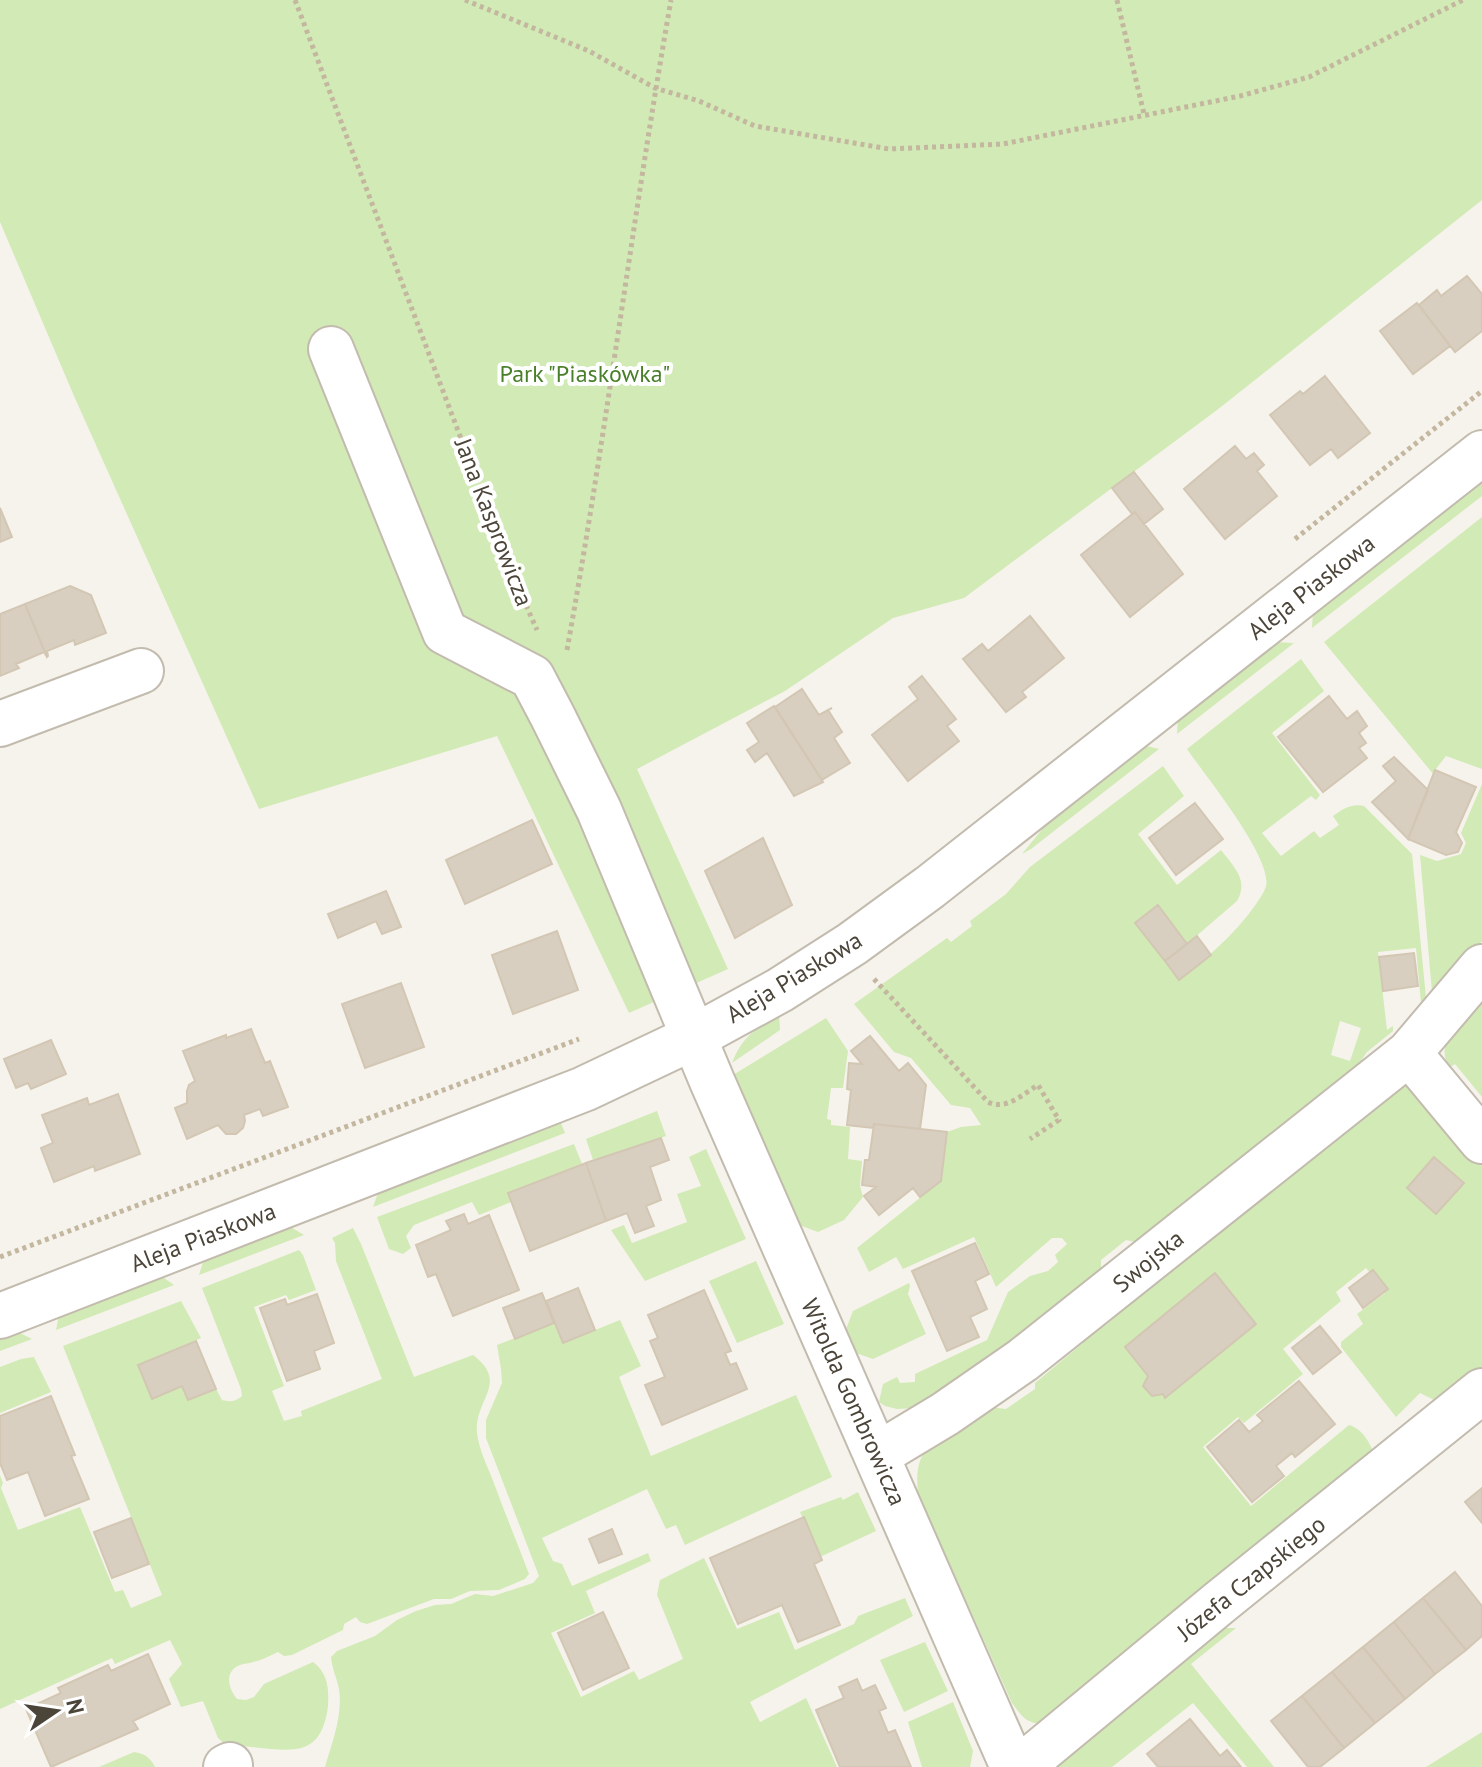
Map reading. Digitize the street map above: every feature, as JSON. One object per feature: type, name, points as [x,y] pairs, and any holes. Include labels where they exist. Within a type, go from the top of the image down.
[{"type":"street","points":[[331,349],[445,632],[532,677],[599,810],[694,1037]]},
{"type":"street","name":"Aleja Piaskowa","points":[[0,1316],[584,1089],[694,1037],[780,990],[919,895],[1482,453]]},
{"type":"street","points":[[0,724],[141,671]]},
{"type":"street","name":"Swojska","points":[[877,1455],[945,1414],[1023,1360],[1409,1053],[1482,967]]},
{"type":"street","name":"Witolda Gombrowicza","points":[[694,1037],[1013,1767]]},
{"type":"street","points":[[1409,1053],[1482,1141]]},
{"type":"street","name":"Józefa Czapskiego","points":[[1021,1767],[1482,1391]]},
{"type":"path","name":"Jana Kasprowicza","points":[[295,0],[513,576],[538,631]]},
{"type":"path","points":[[465,0],[589,51],[655,88],[699,101],[755,126],[889,149],[1003,144],[1240,96],[1309,77],[1463,0]]},
{"type":"path","points":[[567,651],[671,0]]},
{"type":"path","points":[[1117,0],[1144,114]]},
{"type":"path","points":[[1294,540],[1482,391]]},
{"type":"path","points":[[874,978],[988,1102],[997,1107],[1004,1105],[1038,1085],[1059,1120],[1030,1139]]},
{"type":"path","points":[[0,1257],[579,1039]]},
{"type":"green space","name":"Park \"Piaskówka\"","points":[[0,0],[1482,0],[1482,200],[1217,410],[964,598],[893,618],[785,691],[637,769],[728,969],[629,1013],[497,736],[259,809],[74,396],[0,222]]},
{"type":"green space","points":[[1482,479],[1482,496],[1312,628],[1313,612]]},
{"type":"green space","points":[[1482,517],[1482,769],[1446,756],[1434,775],[1324,642]]},
{"type":"green space","points":[[1275,642],[1294,643],[1177,734],[1178,718]]},
{"type":"green space","points":[[1301,659],[1324,691],[1272,733],[1320,795],[1316,800],[1311,796],[1262,833],[1281,856],[1314,831],[1320,838],[1339,825],[1333,816],[1347,807],[1359,805],[1364,806],[1412,854],[1426,998],[1421,1003],[1416,948],[1378,952],[1387,1030],[1393,1026],[1393,1031],[1367,1052],[1358,1065],[1140,1243],[1126,1240],[1101,1260],[1101,1275],[951,1396],[916,1408],[885,1406],[879,1402],[883,1384],[897,1377],[900,1383],[915,1382],[915,1374],[987,1340],[1008,1292],[1030,1276],[1048,1271],[1058,1262],[1055,1255],[1067,1244],[1062,1238],[1052,1238],[996,1287],[974,1237],[903,1269],[896,1257],[869,1272],[857,1248],[941,1181],[947,1132],[981,1125],[970,1108],[951,1105],[911,1058],[894,1052],[854,1004],[947,938],[951,942],[972,926],[970,921],[1006,894],[1030,867],[1163,766],[1184,796],[1138,834],[1177,885],[1221,850],[1241,880],[1237,901],[1187,944],[1158,906],[1135,923],[1179,979],[1237,928],[1266,886],[1265,873],[1249,837],[1187,749]],"holes":[[[1340,1021],[1361,1028],[1350,1061],[1331,1055]]]},
{"type":"green space","points":[[1143,745],[1159,749],[1022,854],[1049,821]]},
{"type":"green space","points":[[1482,784],[1482,941],[1435,998],[1420,855],[1437,861],[1461,854],[1466,843],[1461,833]]},
{"type":"green space","points":[[1482,995],[1482,1097],[1455,1064],[1449,1068],[1445,1052],[1452,1032]]},
{"type":"green space","points":[[779,1013],[780,1030],[732,1063],[751,1034]]},
{"type":"green space","points":[[826,1018],[848,1051],[843,1088],[831,1088],[827,1119],[831,1120],[831,1125],[850,1127],[848,1159],[862,1161],[860,1186],[863,1197],[844,1220],[818,1232],[799,1225],[733,1075]]},
{"type":"green space","points":[[1399,1085],[1408,1087],[1434,1106],[1482,1166],[1482,1368],[1440,1403],[1420,1393],[1396,1417],[1341,1347],[1341,1342],[1363,1324],[1357,1314],[1385,1293],[1366,1268],[1336,1292],[1341,1301],[1283,1349],[1303,1374],[1244,1423],[1238,1417],[1203,1447],[1251,1506],[1349,1425],[1362,1433],[1375,1456],[1047,1724],[1026,1719],[1012,1703],[918,1494],[917,1479],[922,1456],[934,1443],[963,1423],[990,1407],[1006,1409],[1035,1389],[1035,1383],[1083,1343],[1082,1333],[1100,1319],[1106,1325],[1115,1317],[1111,1310]]},
{"type":"green space","points":[[657,1111],[666,1136],[593,1160],[586,1139]]},
{"type":"green space","points":[[560,1121],[565,1133],[373,1207],[379,1190]]},
{"type":"green space","points":[[574,1144],[582,1164],[509,1193],[511,1202],[479,1215],[472,1202],[414,1225],[406,1236],[411,1248],[403,1254],[389,1249],[377,1217]]},
{"type":"green space","points":[[706,1149],[746,1239],[645,1281],[611,1230],[624,1225],[632,1243],[687,1222],[677,1194],[701,1186],[689,1157]]},
{"type":"green space","points":[[289,1226],[304,1235],[199,1275],[204,1259]]},
{"type":"green space","points":[[353,1228],[414,1377],[473,1355],[489,1374],[488,1392],[477,1421],[478,1440],[529,1574],[525,1579],[499,1590],[470,1591],[451,1599],[434,1599],[367,1624],[356,1617],[344,1624],[343,1630],[292,1655],[284,1656],[278,1652],[235,1668],[229,1676],[230,1686],[237,1699],[246,1700],[254,1697],[264,1684],[313,1662],[322,1671],[328,1706],[324,1725],[317,1738],[307,1746],[281,1750],[226,1745],[218,1738],[203,1701],[181,1707],[169,1679],[182,1664],[170,1640],[115,1664],[112,1658],[0,1709],[0,1475],[1,1488],[18,1530],[80,1507],[115,1592],[123,1590],[131,1608],[162,1595],[63,1346],[181,1301],[201,1338],[138,1365],[152,1398],[182,1386],[188,1400],[216,1389],[222,1400],[235,1400],[242,1396],[241,1389],[202,1288],[299,1250],[316,1290],[289,1300],[286,1295],[254,1307],[284,1386],[272,1391],[284,1421],[302,1416],[301,1411],[382,1379],[336,1261],[332,1238]]},
{"type":"green space","points":[[756,1261],[784,1324],[737,1343],[709,1281]]},
{"type":"green space","points":[[160,1275],[174,1285],[56,1330],[59,1315]]},
{"type":"green space","points":[[909,1283],[908,1294],[926,1334],[873,1359],[856,1353],[846,1329],[853,1311]]},
{"type":"green space","points":[[620,1320],[641,1366],[619,1377],[651,1456],[796,1395],[832,1477],[685,1545],[676,1525],[666,1529],[647,1489],[542,1538],[553,1561],[562,1564],[572,1586],[648,1553],[651,1561],[586,1591],[595,1613],[551,1633],[581,1697],[634,1671],[639,1680],[683,1659],[657,1595],[660,1580],[704,1558],[737,1629],[779,1612],[795,1650],[854,1624],[858,1616],[905,1598],[913,1616],[750,1702],[760,1722],[806,1698],[837,1767],[325,1767],[339,1709],[339,1689],[331,1657],[337,1651],[375,1636],[416,1611],[451,1604],[475,1594],[493,1596],[533,1583],[539,1576],[486,1438],[486,1420],[502,1383],[497,1345],[554,1323],[563,1343]]},
{"type":"green space","points":[[16,1331],[32,1339],[0,1351],[0,1338]]},
{"type":"green space","points":[[34,1357],[51,1392],[0,1413],[0,1367]]},
{"type":"green space","points":[[858,1492],[876,1531],[820,1557],[800,1512],[841,1497],[843,1500]]},
{"type":"green space","points":[[1221,1628],[1236,1628],[1191,1664],[1274,1767],[1247,1767],[1193,1703],[1112,1767],[1054,1767]]},
{"type":"green space","points":[[925,1642],[948,1691],[904,1712],[880,1660]]},
{"type":"green space","points":[[953,1702],[973,1751],[970,1767],[922,1767],[908,1722]]},
{"type":"green space","points":[[1482,1732],[1482,1767],[1426,1767]]},
{"type":"green space","points":[[134,1752],[147,1756],[155,1767],[99,1767]]},
{"type":"building","points":[[1467,276],[1482,294],[1482,331],[1455,352],[1419,305],[1437,290],[1441,296]]},
{"type":"building","points":[[1417,303],[1450,346],[1413,374],[1380,331]]},
{"type":"building","points":[[1325,376],[1370,433],[1338,458],[1331,449],[1310,465],[1270,415]]},
{"type":"building","points":[[1235,446],[1246,459],[1254,453],[1264,465],[1257,471],[1277,496],[1225,539],[1184,489]]},
{"type":"building","points":[[1134,472],[1163,509],[1144,524],[1112,488]]},
{"type":"building","points":[[0,508],[12,537],[0,542]]},
{"type":"building","points":[[1135,512],[1183,574],[1130,617],[1081,555]]},
{"type":"building","points":[[70,586],[91,595],[106,633],[75,645],[74,640],[47,651],[47,657],[25,604]]},
{"type":"building","points":[[25,604],[47,657],[44,652],[16,664],[19,668],[0,676],[0,614]]},
{"type":"building","points":[[1030,616],[1064,658],[1022,692],[1026,697],[1006,712],[963,659],[982,644],[988,651]]},
{"type":"building","points":[[922,676],[956,719],[947,726],[959,741],[908,781],[872,735],[918,699],[909,687]]},
{"type":"building","points":[[802,689],[819,715],[828,710],[842,732],[834,738],[850,763],[822,780],[775,707]]},
{"type":"building","points":[[1329,696],[1347,719],[1357,711],[1367,726],[1359,733],[1366,743],[1359,748],[1367,758],[1323,792],[1278,737]]},
{"type":"building","points":[[774,706],[823,782],[794,796],[767,753],[755,762],[747,750],[759,742],[747,723]]},
{"type":"building","points":[[1394,757],[1428,790],[1408,839],[1372,802],[1396,781],[1383,766]]},
{"type":"building","points":[[1435,770],[1476,787],[1456,832],[1462,843],[1458,852],[1446,855],[1408,839]]},
{"type":"building","points":[[1195,803],[1223,839],[1176,875],[1149,838]]},
{"type":"building","points":[[532,820],[552,864],[465,904],[446,860]]},
{"type":"building","points":[[763,838],[792,905],[735,938],[705,871]]},
{"type":"building","points":[[386,891],[401,927],[382,934],[376,921],[338,938],[328,914]]},
{"type":"building","points":[[1158,905],[1187,944],[1165,961],[1135,923]]},
{"type":"building","points":[[557,931],[578,990],[513,1014],[492,955]]},
{"type":"building","points":[[1197,936],[1211,955],[1179,980],[1165,961]]},
{"type":"building","points":[[1414,953],[1418,986],[1383,991],[1379,957]]},
{"type":"building","points":[[401,983],[424,1047],[365,1068],[342,1004]]},
{"type":"building","points":[[251,1029],[265,1063],[270,1061],[288,1107],[263,1116],[260,1109],[244,1115],[243,1128],[236,1134],[226,1134],[218,1125],[187,1139],[175,1108],[187,1103],[189,1085],[195,1081],[183,1051]]},
{"type":"building","points":[[870,1036],[899,1071],[908,1063],[926,1085],[920,1129],[874,1124],[873,1128],[847,1125],[851,1090],[847,1089],[849,1063],[862,1064],[851,1051]]},
{"type":"building","points":[[51,1040],[66,1074],[31,1089],[28,1083],[16,1088],[4,1059]]},
{"type":"building","points":[[118,1094],[140,1154],[95,1171],[94,1166],[54,1182],[41,1148],[53,1143],[42,1115],[87,1098],[89,1105]]},
{"type":"building","points":[[874,1124],[947,1132],[941,1181],[920,1197],[913,1188],[879,1215],[864,1196],[876,1187],[862,1185]]},
{"type":"building","points":[[661,1138],[669,1160],[650,1167],[661,1200],[646,1206],[654,1226],[635,1233],[627,1213],[606,1221],[586,1163]]},
{"type":"building","points":[[1434,1157],[1464,1183],[1436,1214],[1407,1188]]},
{"type":"building","points":[[586,1163],[606,1221],[530,1251],[508,1193]]},
{"type":"building","points":[[464,1214],[468,1224],[489,1215],[519,1290],[453,1316],[436,1274],[428,1277],[416,1245],[451,1230],[446,1221]]},
{"type":"building","points":[[975,1243],[989,1274],[975,1281],[987,1309],[970,1317],[979,1337],[947,1351],[912,1271]]},
{"type":"building","points":[[1373,1270],[1388,1289],[1363,1308],[1349,1288]]},
{"type":"building","points":[[1215,1273],[1256,1324],[1165,1398],[1163,1394],[1152,1396],[1143,1386],[1148,1376],[1125,1347]]},
{"type":"building","points":[[578,1288],[595,1330],[563,1343],[546,1301]]},
{"type":"building","points":[[704,1290],[731,1351],[725,1353],[730,1365],[736,1363],[747,1389],[662,1425],[645,1385],[665,1377],[650,1341],[658,1338],[648,1315]]},
{"type":"building","points":[[542,1293],[554,1323],[515,1339],[503,1308]]},
{"type":"building","points":[[317,1294],[334,1343],[314,1351],[320,1369],[287,1381],[260,1308],[285,1299],[287,1305]]},
{"type":"building","points":[[1320,1326],[1341,1352],[1313,1374],[1292,1348]]},
{"type":"building","points":[[196,1341],[216,1389],[188,1400],[182,1386],[152,1399],[138,1365]]},
{"type":"building","points":[[1299,1381],[1335,1424],[1295,1457],[1292,1453],[1276,1466],[1284,1476],[1252,1502],[1207,1447],[1239,1420],[1249,1432],[1263,1421],[1257,1415]]},
{"type":"building","points":[[51,1396],[89,1499],[45,1516],[28,1472],[7,1480],[0,1463],[0,1416]]},
{"type":"building","points":[[1482,1488],[1482,1523],[1465,1502]]},
{"type":"building","points":[[804,1517],[822,1560],[814,1564],[840,1625],[798,1642],[782,1605],[738,1624],[710,1558]]},
{"type":"building","points":[[131,1518],[149,1564],[112,1578],[94,1532]]},
{"type":"building","points":[[612,1529],[622,1554],[599,1563],[589,1539]]},
{"type":"building","points":[[1455,1572],[1482,1606],[1482,1636],[1466,1650],[1423,1598]]},
{"type":"building","points":[[1423,1598],[1466,1650],[1435,1674],[1394,1622]]},
{"type":"building","points":[[603,1612],[629,1668],[583,1690],[558,1633]]},
{"type":"building","points":[[1394,1622],[1435,1674],[1405,1699],[1363,1647]]},
{"type":"building","points":[[1363,1647],[1405,1699],[1375,1723],[1332,1672]]},
{"type":"building","points":[[148,1654],[170,1704],[133,1721],[138,1729],[51,1767],[26,1709],[61,1693],[58,1688],[108,1665],[111,1671]]},
{"type":"building","points":[[1332,1672],[1375,1723],[1344,1748],[1302,1696]]},
{"type":"building","points":[[857,1679],[862,1691],[875,1685],[886,1708],[879,1711],[888,1733],[895,1730],[911,1767],[840,1767],[816,1710],[844,1698],[839,1687]]},
{"type":"building","points":[[1302,1696],[1344,1748],[1320,1767],[1308,1767],[1271,1721]]},
{"type":"building","points":[[1190,1719],[1220,1756],[1227,1750],[1241,1767],[1158,1767],[1147,1754]]}]
